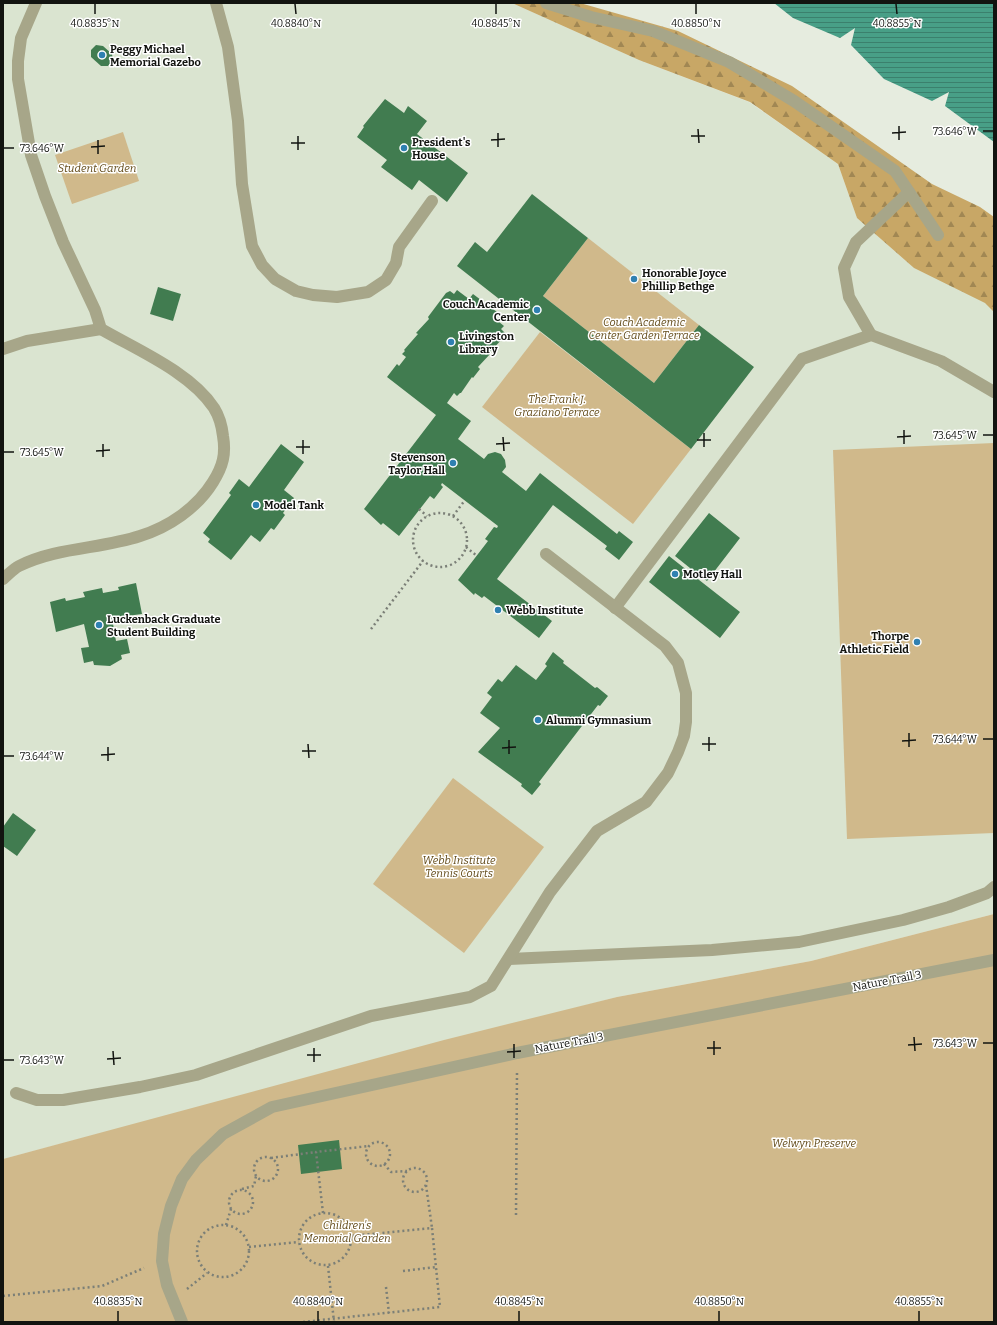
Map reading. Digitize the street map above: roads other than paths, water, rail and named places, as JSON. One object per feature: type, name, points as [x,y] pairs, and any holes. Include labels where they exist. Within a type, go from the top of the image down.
[{"type":"lane","points":[[36,3],[21,38],[18,61],[18,79],[31,155],[50,209],[95,310],[101,329]]},
{"type":"lane","points":[[216,3],[228,47],[238,121],[242,184],[252,246],[262,265],[275,279],[296,291],[313,295],[337,297],[368,292],[386,280],[396,263],[399,247],[432,201]]},
{"type":"lane","points":[[546,3],[591,17],[653,31],[729,62],[794,101],[895,171],[938,235]]},
{"type":"lane","points":[[909,192],[856,242],[844,268],[849,297],[871,335],[941,361],[994,392]]},
{"type":"lane","points":[[3,349],[34,339],[101,329],[172,370],[198,388],[215,408],[222,427],[225,451],[222,468],[207,492],[193,507],[173,521],[140,536],[42,557],[18,566],[3,579]]},
{"type":"lane","points":[[615,608],[802,359],[871,335]]},
{"type":"lane","points":[[16,1093],[37,1100],[63,1100],[140,1087],[196,1075],[371,1016],[470,997],[491,986],[550,892],[597,831],[646,802],[668,773],[684,736],[686,693],[678,663],[665,646],[546,554]]},
{"type":"lane","points":[[509,959],[712,950],[799,942],[903,920],[949,907],[987,893],[994,887]]},
{"type":"lane","name":"Nature Trail 3","points":[[182,1322],[173,1301],[162,1261],[164,1234],[171,1206],[182,1179],[196,1160],[224,1134],[272,1107],[517,1053],[994,960]]},
{"type":"place","name":"Peggy Michael Memorial Gazebo","points":[[102,55]]},
{"type":"place","name":"President's House","points":[[404,148]]},
{"type":"place","name":"Honorable Joyce Phillip Bethge","points":[[634,279]]},
{"type":"place","name":"Couch Academic Center","points":[[537,310]]},
{"type":"place","name":"Livingston Library","points":[[451,342]]},
{"type":"place","name":"Stevenson Taylor Hall","points":[[453,463]]},
{"type":"place","name":"Model Tank","points":[[256,505]]},
{"type":"place","name":"Motley Hall","points":[[675,574]]},
{"type":"place","name":"Webb Institute","points":[[498,610]]},
{"type":"place","name":"Luckenback Graduate Student Building","points":[[99,625]]},
{"type":"place","name":"Thorpe Athletic Field","points":[[917,642]]},
{"type":"place","name":"Alumni Gymnasium","points":[[538,720]]},
{"type":"park label","name":"Student Garden","points":[[97,168]]},
{"type":"park label","name":"Couch Academic Center Garden Terrace","points":[[644,328]]},
{"type":"park label","name":"The Frank J. Graziano Terrace","points":[[557,405]]},
{"type":"park label","name":"Webb Institute Tennis Courts","points":[[459,866]]},
{"type":"park label","name":"Welwyn Preserve","points":[[814,1143]]},
{"type":"park label","name":"Children's Memorial Garden","points":[[347,1231]]}]
